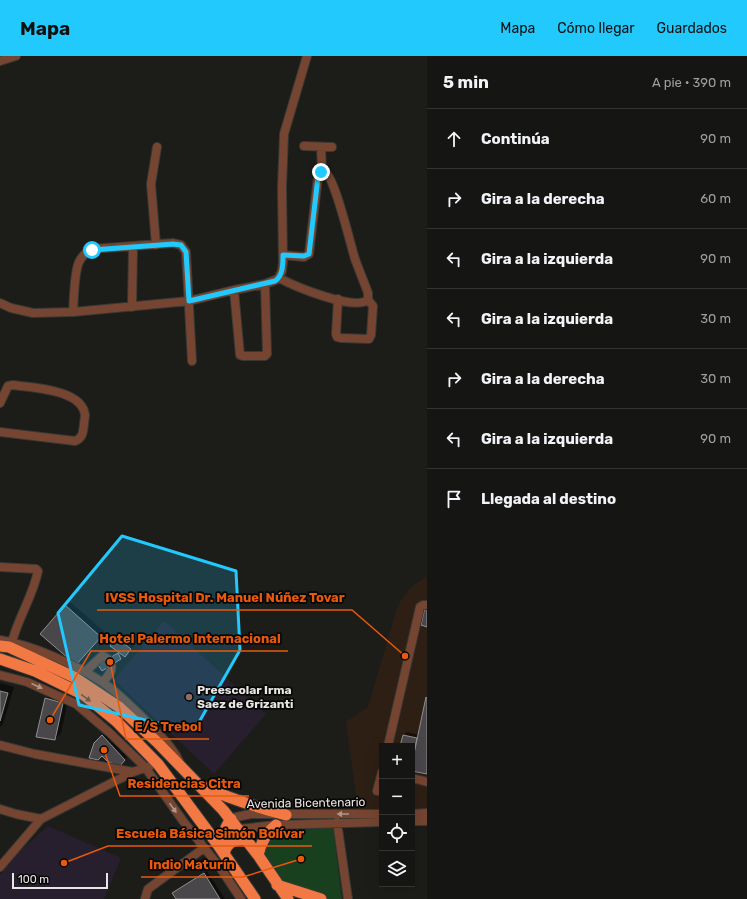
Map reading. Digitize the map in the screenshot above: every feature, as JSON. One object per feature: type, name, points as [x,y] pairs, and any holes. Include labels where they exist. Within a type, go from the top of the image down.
[{"type":"highway","points":[[0,646],[9,647],[74,677],[113,703],[157,742],[228,816],[258,855],[288,899]]},
{"type":"highway","points":[[0,659],[35,671],[84,695],[116,721],[158,764],[224,853],[254,899]]},
{"type":"highway","points":[[196,783],[227,798],[286,815]]},
{"type":"highway","points":[[209,833],[220,826],[228,816]]},
{"type":"highway","points":[[224,853],[222,843],[228,816]]},
{"type":"highway","points":[[258,855],[261,842],[276,825]]},
{"type":"highway","points":[[209,833],[212,831],[239,829]]},
{"type":"highway","points":[[224,853],[227,846],[232,841],[240,838],[247,840]]},
{"type":"highway","points":[[277,884],[322,899]]},
{"type":"highway","points":[[314,899],[322,899]]},
{"type":"street","points":[[0,61],[16,56]]},
{"type":"street","points":[[0,303],[11,308],[33,313],[73,312],[189,301],[266,284],[279,278],[282,271],[283,255],[282,187],[284,134],[307,56]]},
{"type":"street","points":[[304,146],[332,147]]},
{"type":"street","points":[[283,255],[304,256],[309,254],[318,177],[322,172],[321,146]]},
{"type":"street","points":[[156,245],[150,184],[157,148]]},
{"type":"street","points":[[322,172],[329,175],[334,188],[348,238],[368,293],[368,300],[372,304],[371,337],[368,340],[338,337],[336,334],[338,300]]},
{"type":"street","points":[[73,312],[77,270],[79,262],[86,253],[92,250],[133,246],[181,245],[186,252],[192,361]]},
{"type":"street","points":[[132,306],[133,246]]},
{"type":"street","points":[[279,278],[303,289],[338,300],[365,302],[368,300]]},
{"type":"street","points":[[234,290],[240,355],[265,356],[267,354],[266,284]]},
{"type":"street","points":[[0,404],[8,386],[12,385],[66,394],[80,404],[85,415],[82,436],[80,439],[75,441],[0,432]]},
{"type":"street","points":[[0,567],[36,569],[38,571],[12,642]]},
{"type":"street","points":[[389,743],[420,607],[427,605]]},
{"type":"street","points":[[0,640],[12,642],[46,654],[103,682],[134,709],[175,751],[184,771]]},
{"type":"street","points":[[85,672],[102,656],[105,656],[110,662],[112,668],[111,672],[103,682]]},
{"type":"street","points":[[0,675],[27,682],[76,704],[110,732],[144,767],[221,869],[241,899]]},
{"type":"street","points":[[0,745],[35,754],[133,772]]},
{"type":"street","points":[[0,867],[41,819],[133,772],[144,767],[158,764]]},
{"type":"street","points":[[377,791],[380,779]]},
{"type":"street","points":[[415,779],[427,782]]},
{"type":"street","points":[[0,809],[41,819]]},
{"type":"street","points":[[415,814],[427,813]]},
{"type":"street","name":"Avenida Bicentenario","points":[[228,816],[236,817],[251,814],[379,814]]},
{"type":"street","points":[[415,821],[427,821]]},
{"type":"street","points":[[337,822],[348,899]]},
{"type":"street","name":"Avenida Bicentenario","points":[[239,829],[276,825],[337,822],[379,822]]},
{"type":"street","points":[[145,899],[148,889],[204,848]]},
{"type":"highlighted area","points":[[122,536],[236,571],[240,650],[194,731],[79,705],[58,613]]},
{"type":"shaded area","points":[[427,576],[427,809],[415,809],[415,743],[379,743],[379,810],[358,810],[346,722],[368,707],[398,605],[410,588]]},
{"type":"shaded area","name":"Preescolar Irma Saez de Grizanti","points":[[164,621],[266,714],[214,774],[114,680]]},
{"type":"shaded area","points":[[48,826],[121,858],[104,899],[0,899],[0,875],[20,851]]},
{"type":"green space","points":[[333,827],[342,899],[326,899],[277,885],[258,855],[272,828]]},
{"type":"building","points":[[65,605],[101,637],[76,665],[40,634]]},
{"type":"building","points":[[425,607],[427,607],[427,627],[421,625]]},
{"type":"building","points":[[116,637],[131,649],[125,657],[110,646]]},
{"type":"building","points":[[118,653],[121,659],[102,671],[98,665]]},
{"type":"building","points":[[0,691],[8,693],[0,721]]},
{"type":"building","points":[[426,697],[427,774],[415,772],[415,749]]},
{"type":"building","points":[[45,698],[63,703],[55,740],[36,737]]},
{"type":"building","points":[[102,735],[125,760],[119,767],[107,761],[102,756],[98,760],[89,758],[94,743]]},
{"type":"building","points":[[403,735],[417,738],[415,748],[415,743],[401,743]]},
{"type":"building","points":[[204,873],[220,899],[176,899],[172,893]]},
{"type":"place","name":"IVSS Hospital Dr. Manuel Núñez Tovar","points":[[405,656]]},
{"type":"place","name":"E/S Trebol","points":[[110,662]]},
{"type":"place","name":"Preescolar Irma Saez de Grizanti","points":[[189,697]]},
{"type":"place","name":"Hotel Palermo Internacional","points":[[50,720]]},
{"type":"place","name":"Residencias Citra","points":[[104,750]]},
{"type":"place","name":"Indio Maturín","points":[[301,859]]},
{"type":"place","name":"Escuela Básica Simón Bolívar","points":[[64,863]]},
{"type":"route","points":[[92,250],[173,244],[181,245],[186,252],[189,301],[275,281],[278,279],[282,271],[283,255],[309,255],[318,177],[321,172]]}]
